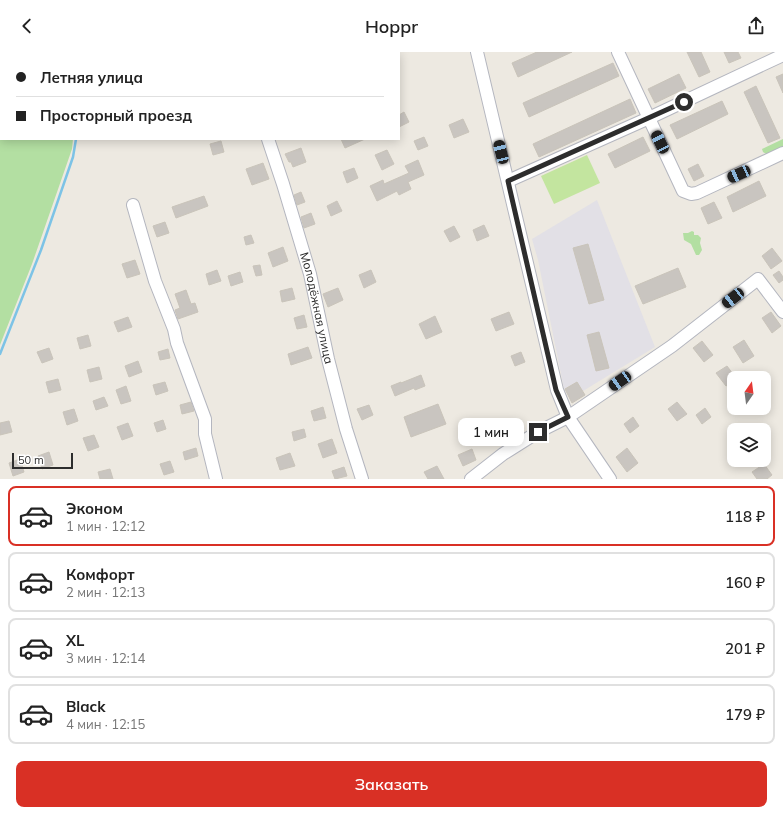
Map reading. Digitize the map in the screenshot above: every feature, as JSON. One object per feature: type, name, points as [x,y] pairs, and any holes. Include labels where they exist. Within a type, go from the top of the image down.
[{"type":"street","points":[[477,52],[556,390],[568,417],[610,479]]},
{"type":"street","points":[[618,52],[683,191],[686,193],[697,193],[783,153]]},
{"type":"street","points":[[508,181],[783,56]]},
{"type":"street","name":"Молодёжная улица","points":[[268,140],[310,274],[328,359],[346,429],[362,479]]},
{"type":"street","points":[[133,205],[155,281],[174,329],[177,343],[205,419],[205,434],[216,479]]},
{"type":"street","points":[[471,479],[503,454],[538,432],[568,417],[672,346],[758,279],[783,312]]},
{"type":"shaded area","points":[[597,200],[655,347],[583,391],[577,382],[564,389],[538,260],[532,239]]},
{"type":"green space","points":[[783,139],[783,149],[768,155],[763,152],[762,149]]},
{"type":"green space","points":[[0,140],[73,140],[72,149],[32,264],[0,345]]},
{"type":"green space","points":[[587,155],[600,183],[554,204],[541,176]]},
{"type":"green space","points":[[694,232],[694,235],[698,235],[701,238],[700,243],[702,250],[699,255],[696,255],[691,244],[684,240],[683,233]]},
{"type":"building","points":[[537,52],[572,52],[518,77],[512,63]]},
{"type":"building","points":[[687,52],[701,52],[710,72],[699,77]]},
{"type":"building","points":[[724,52],[738,52],[741,58],[729,63]]},
{"type":"building","points":[[613,63],[619,76],[529,117],[523,103]]},
{"type":"building","points":[[679,74],[686,88],[655,103],[648,89]]},
{"type":"building","points":[[783,74],[783,93],[776,77]]},
{"type":"building","points":[[756,86],[780,138],[768,143],[744,92]]},
{"type":"building","points":[[630,99],[636,113],[539,157],[533,144]]},
{"type":"building","points":[[722,101],[728,114],[677,139],[670,125]]},
{"type":"building","points":[[404,112],[409,122],[400,126],[400,114]]},
{"type":"building","points":[[463,119],[469,132],[454,138],[449,125]]},
{"type":"building","points":[[424,137],[428,146],[418,150],[414,141]]},
{"type":"building","points":[[643,137],[650,151],[615,168],[608,154]]},
{"type":"building","points":[[341,140],[363,140],[345,148]]},
{"type":"building","points":[[221,141],[224,152],[213,155],[210,144]]},
{"type":"building","points":[[301,148],[306,162],[293,167],[285,154]]},
{"type":"building","points":[[387,150],[394,164],[382,170],[375,155]]},
{"type":"building","points":[[418,160],[424,175],[408,182],[411,189],[399,195],[397,191],[377,201],[370,186],[383,180],[384,184],[409,173],[405,166]]},
{"type":"building","points":[[263,163],[269,179],[252,185],[246,169]]},
{"type":"building","points":[[698,164],[704,176],[694,181],[688,169]]},
{"type":"building","points":[[354,168],[358,178],[347,183],[343,172]]},
{"type":"building","points":[[759,181],[766,196],[733,212],[727,197]]},
{"type":"building","points":[[301,192],[305,202],[297,205],[294,195]]},
{"type":"building","points":[[204,196],[208,206],[176,218],[172,207]]},
{"type":"building","points":[[337,201],[342,211],[331,216],[327,206]]},
{"type":"building","points":[[714,202],[722,218],[708,224],[701,208]]},
{"type":"building","points":[[311,213],[315,224],[304,228],[301,217]]},
{"type":"building","points":[[165,222],[169,233],[157,237],[153,226]]},
{"type":"building","points":[[484,225],[489,236],[477,241],[473,230]]},
{"type":"building","points":[[454,226],[460,237],[450,242],[444,231]]},
{"type":"building","points":[[251,235],[254,243],[246,245],[244,237]]},
{"type":"building","points":[[588,244],[604,300],[589,304],[573,248]]},
{"type":"building","points":[[283,247],[288,261],[273,267],[268,253]]},
{"type":"building","points":[[772,248],[782,261],[771,269],[762,256]]},
{"type":"building","points":[[135,260],[140,274],[127,278],[122,264]]},
{"type":"building","points":[[260,265],[262,275],[256,276],[253,266]]},
{"type":"building","points":[[678,268],[686,287],[643,304],[635,286]]},
{"type":"building","points":[[217,270],[221,281],[209,285],[206,274]]},
{"type":"building","points":[[371,270],[376,282],[364,288],[359,275]]},
{"type":"building","points":[[779,271],[783,277],[783,280],[779,283],[773,275]]},
{"type":"building","points":[[240,272],[243,282],[231,286],[228,276]]},
{"type":"building","points":[[292,288],[295,299],[282,302],[280,291]]},
{"type":"building","points":[[338,288],[343,300],[328,307],[323,294]]},
{"type":"building","points":[[186,290],[191,304],[195,303],[198,312],[178,319],[175,310],[180,308],[175,294]]},
{"type":"building","points":[[509,312],[514,324],[496,331],[491,319]]},
{"type":"building","points":[[771,312],[781,326],[772,333],[762,318]]},
{"type":"building","points":[[304,315],[307,327],[297,329],[294,318]]},
{"type":"building","points":[[435,316],[442,332],[426,339],[419,324]]},
{"type":"building","points":[[128,317],[132,327],[118,332],[114,322]]},
{"type":"building","points":[[599,332],[609,368],[596,371],[587,335]]},
{"type":"building","points":[[88,335],[91,346],[80,349],[77,338]]},
{"type":"building","points":[[744,340],[754,356],[743,363],[733,347]]},
{"type":"building","points":[[702,341],[713,355],[704,362],[693,348]]},
{"type":"building","points":[[308,347],[312,358],[291,365],[288,354]]},
{"type":"building","points":[[49,348],[53,359],[42,363],[37,352]]},
{"type":"building","points":[[168,349],[170,358],[160,360],[158,352]]},
{"type":"building","points":[[521,352],[525,362],[515,366],[511,356]]},
{"type":"building","points":[[138,361],[142,372],[129,377],[125,366]]},
{"type":"building","points":[[727,366],[731,371],[727,371],[727,385],[726,386],[716,373]]},
{"type":"building","points":[[99,367],[102,379],[90,382],[87,370]]},
{"type":"building","points":[[421,375],[425,386],[415,390],[414,388],[395,396],[391,386]]},
{"type":"building","points":[[58,379],[61,390],[49,393],[46,382]]},
{"type":"building","points":[[165,382],[168,391],[156,395],[153,385]]},
{"type":"building","points":[[577,382],[585,395],[572,403],[565,389]]},
{"type":"building","points":[[126,386],[131,401],[121,404],[116,390]]},
{"type":"building","points":[[104,397],[108,406],[96,410],[93,401]]},
{"type":"building","points":[[191,402],[194,411],[182,414],[180,405]]},
{"type":"building","points":[[677,402],[687,414],[677,421],[668,409]]},
{"type":"building","points":[[438,404],[446,424],[411,437],[404,417]]},
{"type":"building","points":[[369,405],[373,415],[362,420],[357,409]]},
{"type":"building","points":[[323,407],[326,418],[314,421],[311,411]]},
{"type":"building","points":[[705,408],[711,417],[702,424],[696,415]]},
{"type":"building","points":[[74,409],[78,421],[67,425],[63,412]]},
{"type":"building","points":[[633,417],[639,426],[630,433],[624,424]]},
{"type":"building","points":[[163,420],[166,429],[157,432],[154,423]]},
{"type":"building","points":[[9,421],[12,432],[0,435],[0,423]]},
{"type":"building","points":[[128,423],[133,436],[122,440],[117,427]]},
{"type":"building","points":[[304,429],[306,437],[294,441],[292,432]]},
{"type":"building","points":[[94,435],[99,447],[88,451],[83,438]]},
{"type":"building","points":[[332,439],[337,453],[323,458],[318,444]]},
{"type":"building","points":[[196,448],[198,456],[185,460],[183,452]]},
{"type":"building","points":[[627,448],[638,463],[627,472],[616,457]]},
{"type":"building","points":[[472,449],[476,460],[463,466],[458,455]]},
{"type":"building","points":[[49,452],[53,465],[42,469],[38,456]]},
{"type":"building","points":[[290,453],[295,466],[280,470],[276,458]]},
{"type":"building","points":[[20,459],[24,472],[13,476],[9,463]]},
{"type":"building","points":[[170,461],[174,472],[164,475],[160,464]]},
{"type":"building","points":[[437,466],[444,479],[428,479],[424,472]]},
{"type":"building","points":[[344,467],[347,476],[335,479],[332,471]]},
{"type":"building","points":[[760,467],[766,467],[772,475],[767,479],[757,479],[752,472]]},
{"type":"building","points":[[110,469],[113,479],[100,479],[98,472]]},
{"type":"waterway","points":[[0,354],[41,250],[73,157],[76,140]]},
{"type":"route","points":[[538,432],[568,417],[556,390],[508,181],[684,102]]}]
